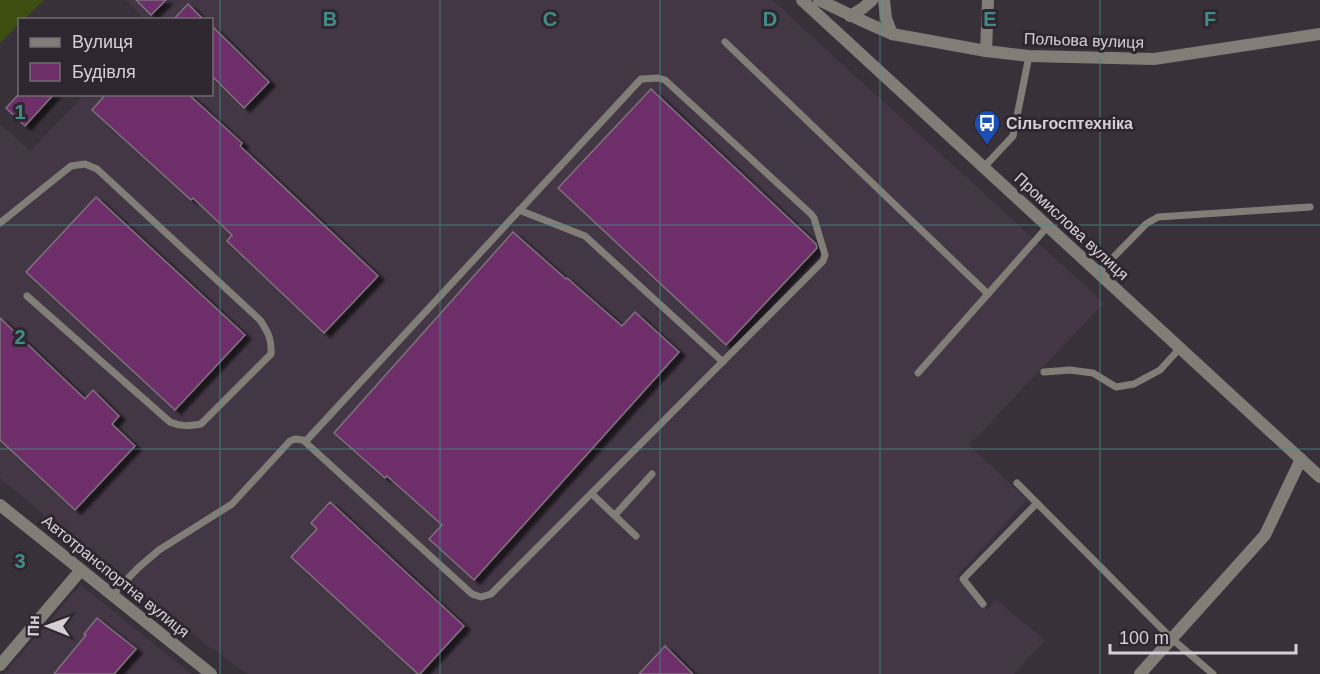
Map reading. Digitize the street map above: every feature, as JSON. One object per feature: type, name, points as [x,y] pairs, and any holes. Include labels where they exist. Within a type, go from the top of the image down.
[{"type":"street","name":"Промислова вулиця","points":[[802,0],[1320,477]]},
{"type":"street","name":"Польова вулиця","points":[[819,0],[892,34],[986,51],[1029,56],[1154,59],[1320,34]]},
{"type":"street","points":[[850,16],[872,0]]},
{"type":"street","points":[[884,0],[886,18],[892,34]]},
{"type":"street","points":[[986,51],[988,0]]},
{"type":"street","points":[[1140,674],[1265,535],[1301,459]]},
{"type":"street","name":"Автотранспортна вулиця","points":[[0,505],[211,674]]},
{"type":"street","points":[[0,665],[81,570]]},
{"type":"lane","points":[[725,42],[988,294]]},
{"type":"lane","points":[[984,167],[1013,136],[1029,56]]},
{"type":"lane","points":[[112,595],[159,550],[232,504],[290,441],[299,438],[472,594],[481,597],[491,594],[824,261],[825,255],[814,218],[665,80],[645,78],[639,80],[306,442]]},
{"type":"lane","points":[[0,223],[71,166],[85,164],[97,169],[260,320],[271,343],[271,354],[201,424],[178,426],[170,422],[27,296]]},
{"type":"lane","points":[[1098,273],[1146,224],[1158,217],[1310,207]]},
{"type":"lane","points":[[519,210],[585,236],[723,362]]},
{"type":"lane","points":[[918,373],[1048,226]]},
{"type":"lane","points":[[1044,372],[1070,370],[1093,373],[1116,387],[1134,384],[1160,370],[1180,348]]},
{"type":"lane","points":[[615,515],[652,474]]},
{"type":"lane","points":[[1017,483],[1172,639],[1213,674]]},
{"type":"lane","points":[[592,494],[636,536]]},
{"type":"lane","points":[[983,604],[963,579],[1037,503]]},
{"type":"shaded area","points":[[125,0],[772,0],[1104,303],[969,445],[1027,500],[956,577],[987,610],[996,600],[1045,640],[1014,674],[247,674],[134,591],[0,478],[0,124],[30,151],[83,96],[213,96],[213,18],[144,18]]},
{"type":"shaded area","points":[[81,585],[191,674],[4,674]]},
{"type":"green space","points":[[0,0],[44,0],[25,18],[18,18],[18,25],[0,43]]},
{"type":"building","points":[[136,0],[166,0],[151,15]]},
{"type":"building","points":[[188,4],[202,18],[175,18]]},
{"type":"building","points":[[213,27],[269,82],[244,108],[213,77]]},
{"type":"building","points":[[651,89],[816,244],[817,248],[726,345],[558,188]]},
{"type":"building","points":[[18,95],[52,96],[25,126],[6,108]]},
{"type":"building","points":[[104,96],[190,96],[242,143],[240,146],[378,276],[324,333],[227,241],[232,235],[92,110]]},
{"type":"building","points":[[96,197],[245,335],[175,410],[26,272]]},
{"type":"building","points":[[513,232],[622,326],[635,312],[679,352],[474,580],[429,539],[442,525],[334,433]]},
{"type":"building","points":[[0,318],[85,399],[93,390],[119,416],[112,424],[135,446],[75,510],[0,440]]},
{"type":"building","points":[[330,502],[464,626],[420,674],[291,557],[317,529],[311,523]]},
{"type":"building","points":[[97,618],[136,649],[114,674],[54,674],[86,635],[84,634]]},
{"type":"building","points":[[665,646],[693,674],[639,674]]},
{"type":"place","name":"Сільгосптехніка","points":[[987,146]]}]
